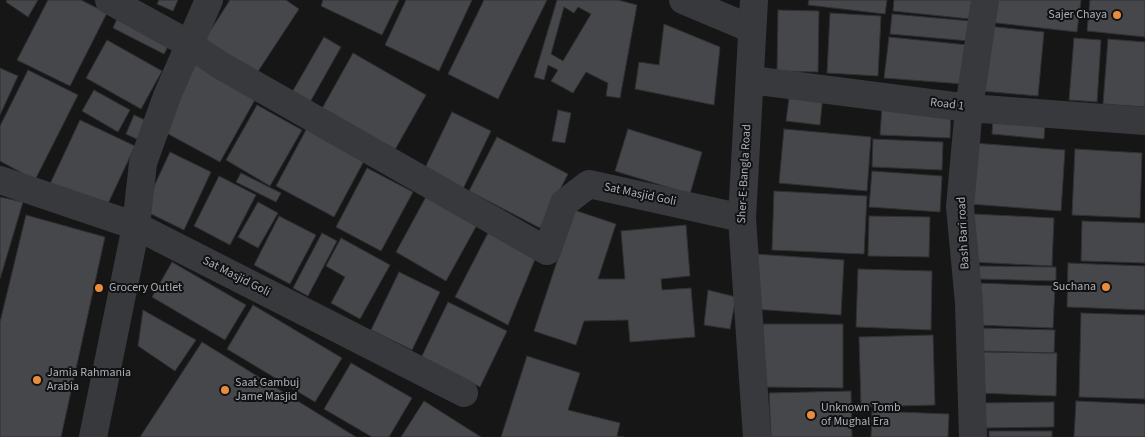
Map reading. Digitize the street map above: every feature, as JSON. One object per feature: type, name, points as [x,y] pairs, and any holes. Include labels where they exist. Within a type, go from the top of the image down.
[{"type":"street","points":[[109,0],[189,44]]},
{"type":"street","points":[[93,437],[136,226],[143,162],[167,96],[209,0]]},
{"type":"street","points":[[683,0],[752,29]]},
{"type":"street","name":"Sher-E-Bangla Road","points":[[754,0],[742,218],[757,437]]},
{"type":"street","name":"Bash Bari road","points":[[973,437],[969,303],[960,207],[968,108],[985,0]]},
{"type":"street","name":"Sat Masjid Goli","points":[[189,44],[220,65],[547,251],[564,203],[589,184],[742,218]]},
{"type":"street","name":"Road 1","points":[[751,80],[968,108],[1145,121]]},
{"type":"street","name":"Sat Masjid Goli","points":[[0,180],[136,226],[464,393]]},
{"type":"building","points":[[7,0],[38,0],[28,17],[6,2]]},
{"type":"building","points":[[48,0],[81,0],[107,13],[70,86],[17,60]]},
{"type":"building","points":[[159,0],[178,0],[173,11],[157,4]]},
{"type":"building","points":[[230,0],[286,0],[299,9],[255,76],[203,42]]},
{"type":"building","points":[[323,0],[399,0],[382,35],[321,6]]},
{"type":"building","points":[[406,0],[472,0],[439,71],[385,45]]},
{"type":"building","points":[[484,0],[547,0],[498,99],[448,74]]},
{"type":"building","points":[[557,0],[618,0],[637,5],[620,98],[606,96],[608,83],[586,72],[573,93],[551,81],[558,70],[548,65],[544,80],[534,77]],"holes":[[[564,7],[574,13],[578,7],[591,14],[563,61],[551,54]]]},
{"type":"building","points":[[809,0],[887,0],[885,14],[808,5]]},
{"type":"building","points":[[894,0],[972,0],[970,19],[893,11]]},
{"type":"building","points":[[990,0],[1081,0],[1077,32],[988,22]]},
{"type":"building","name":"Sajer Chaya","points":[[1090,0],[1145,0],[1145,37],[1087,31]]},
{"type":"building","points":[[778,10],[819,11],[818,72],[777,71]]},
{"type":"building","points":[[120,12],[172,39],[164,54],[113,28]]},
{"type":"building","points":[[830,13],[881,16],[878,76],[827,73]]},
{"type":"building","points":[[892,14],[970,21],[969,41],[890,34]]},
{"type":"building","points":[[664,24],[720,47],[714,105],[635,89],[639,62],[659,65]]},
{"type":"building","points":[[987,26],[1044,32],[1038,96],[981,91]]},
{"type":"building","points":[[324,37],[341,47],[309,104],[291,94]]},
{"type":"building","points":[[889,37],[968,45],[963,84],[884,78]]},
{"type":"building","points":[[1074,38],[1101,40],[1097,102],[1069,100]]},
{"type":"building","points":[[1108,39],[1145,42],[1145,107],[1103,104]]},
{"type":"building","points":[[107,40],[162,71],[141,109],[86,78]]},
{"type":"building","points":[[353,53],[426,95],[392,155],[319,114]]},
{"type":"building","points":[[195,64],[256,98],[220,162],[159,129]]},
{"type":"building","points":[[0,68],[18,76],[0,115]]},
{"type":"building","points":[[28,70],[78,95],[35,180],[0,161],[0,126]]},
{"type":"building","points":[[94,90],[130,110],[118,132],[82,111]]},
{"type":"building","points":[[790,91],[823,95],[820,125],[786,121]]},
{"type":"building","points":[[257,105],[302,130],[270,186],[226,160]]},
{"type":"building","points":[[882,107],[951,109],[950,138],[880,135]]},
{"type":"building","points":[[558,110],[571,113],[565,143],[552,141]]},
{"type":"building","points":[[452,112],[491,131],[463,189],[424,170]]},
{"type":"building","points":[[134,115],[152,123],[143,142],[126,134]]},
{"type":"building","points":[[993,118],[1045,123],[1044,139],[992,134]]},
{"type":"building","points":[[80,120],[135,146],[105,210],[50,184]]},
{"type":"building","points":[[307,128],[365,159],[334,217],[276,186]]},
{"type":"building","points":[[628,129],[702,152],[690,194],[615,171]]},
{"type":"building","points":[[784,129],[871,137],[867,191],[779,183]]},
{"type":"building","points":[[497,137],[568,174],[540,228],[469,191]]},
{"type":"building","points":[[873,139],[943,142],[942,170],[872,167]]},
{"type":"building","points":[[974,143],[1065,150],[1061,211],[970,204]]},
{"type":"building","points":[[1075,149],[1142,153],[1140,218],[1072,215]]},
{"type":"building","points":[[170,152],[211,172],[184,230],[143,210]]},
{"type":"building","points":[[367,168],[413,192],[381,251],[336,227]]},
{"type":"building","points":[[872,171],[942,176],[940,212],[869,207]]},
{"type":"building","points":[[241,173],[281,193],[276,202],[236,182]]},
{"type":"building","points":[[219,176],[256,195],[230,245],[194,226]]},
{"type":"building","points":[[774,191],[867,196],[864,254],[772,250]]},
{"type":"building","points":[[427,195],[478,223],[446,281],[396,252]]},
{"type":"building","points":[[0,197],[23,202],[0,279]]},
{"type":"building","points":[[258,202],[278,213],[258,248],[238,237]]},
{"type":"building","points":[[574,210],[616,224],[598,279],[625,279],[621,231],[686,225],[690,276],[661,279],[662,290],[691,288],[695,337],[630,342],[628,320],[584,321],[576,345],[534,331]]},
{"type":"building","points":[[973,214],[1054,218],[1052,266],[971,262]]},
{"type":"building","name":"Jamia Rahmania Arabia","points":[[26,215],[105,237],[61,437],[0,437],[0,322]]},
{"type":"building","points":[[279,216],[316,235],[290,284],[254,265]]},
{"type":"building","points":[[869,216],[930,217],[929,257],[868,256]]},
{"type":"building","points":[[1082,221],[1145,223],[1145,263],[1081,261]]},
{"type":"building","points":[[322,233],[337,241],[308,296],[293,288]]},
{"type":"building","points":[[488,233],[536,257],[508,325],[455,297]]},
{"type":"building","points":[[341,238],[390,265],[360,319],[331,303],[345,277],[326,266]]},
{"type":"building","points":[[755,254],[844,260],[841,315],[752,309]]},
{"type":"building","points":[[172,262],[246,305],[225,340],[152,297]]},
{"type":"building","name":"Suchana","points":[[1068,263],[1145,266],[1145,310],[1067,307]]},
{"type":"building","points":[[979,266],[1056,267],[1056,281],[978,279]]},
{"type":"building","points":[[858,269],[932,271],[931,330],[856,327]]},
{"type":"building","points":[[399,272],[440,292],[412,350],[371,330]]},
{"type":"building","points":[[977,283],[1055,286],[1053,328],[976,325]]},
{"type":"building","points":[[708,290],[736,297],[730,329],[704,325]]},
{"type":"building","points":[[448,302],[507,331],[480,387],[421,358]]},
{"type":"building","points":[[253,305],[342,358],[315,402],[227,349]]},
{"type":"building","points":[[143,310],[196,340],[175,371],[138,346]]},
{"type":"building","points":[[1081,313],[1145,315],[1145,399],[1079,397]]},
{"type":"building","points":[[763,324],[843,324],[843,388],[763,387]]},
{"type":"building","points":[[980,328],[1055,330],[1054,353],[980,352]]},
{"type":"building","points":[[933,335],[935,405],[861,407],[859,337]]},
{"type":"building","name":"Saat Gambuj Jame Masjid","points":[[202,342],[356,437],[140,437]]},
{"type":"building","points":[[979,351],[1057,353],[1056,396],[978,393]]},
{"type":"building","points":[[527,356],[580,373],[568,410],[620,423],[617,436],[624,437],[501,437]]},
{"type":"building","points":[[351,363],[412,398],[389,437],[372,437],[324,409]]},
{"type":"building","name":"Unknown Tomb of Mughal Era","points":[[851,391],[852,437],[771,437],[769,393]]},
{"type":"building","points":[[424,401],[481,437],[401,437]]},
{"type":"building","points":[[1076,401],[1145,404],[1145,437],[1074,437]]},
{"type":"building","points":[[1054,402],[1054,427],[982,428],[982,403]]},
{"type":"building","points":[[872,411],[949,414],[948,437],[871,437]]},
{"type":"building","points":[[989,431],[1052,431],[1052,437],[989,437]]},
{"type":"place","name":"Sajer Chaya","points":[[1117,15]]},
{"type":"place","name":"Suchana","points":[[1106,287]]},
{"type":"place","name":"Grocery Outlet","points":[[99,288]]},
{"type":"place","name":"Jamia Rahmania Arabia","points":[[37,380]]},
{"type":"place","name":"Saat Gambuj Jame Masjid","points":[[225,390]]},
{"type":"place","name":"Unknown Tomb of Mughal Era","points":[[811,415]]}]
